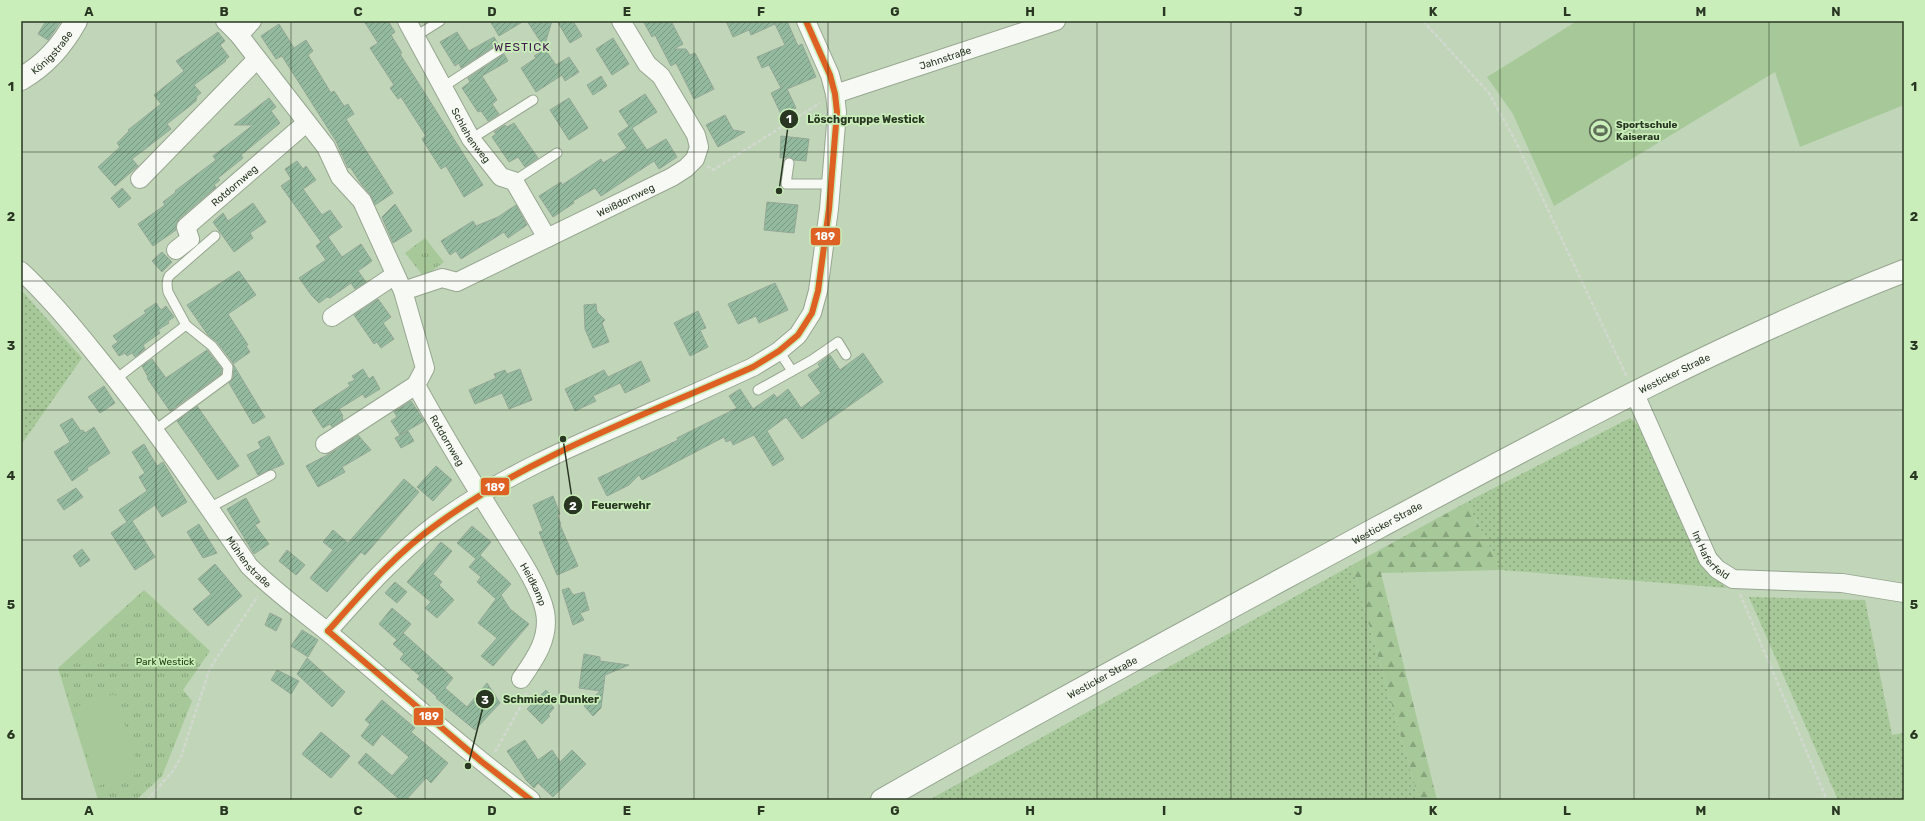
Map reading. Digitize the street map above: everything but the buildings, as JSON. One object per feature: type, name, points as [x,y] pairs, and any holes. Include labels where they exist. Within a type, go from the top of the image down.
[{"type":"street","name":"Königstraße","points":[[21,79],[38,68],[54,54],[66,39],[76,21]]},
{"type":"street","points":[[225,21],[238,35],[326,147],[340,177],[362,201],[394,275],[403,291],[425,368],[416,385],[324,444]]},
{"type":"street","points":[[238,35],[252,21]]},
{"type":"street","points":[[621,21],[647,64],[661,76],[696,135],[699,147],[695,159]]},
{"type":"street","points":[[328,631],[378,574],[402,552],[436,524],[481,495],[518,474],[614,428],[752,367],[779,351],[798,335],[812,313],[818,292],[831,184],[837,112],[835,94],[830,75],[806,21]]},
{"type":"street","name":"Jahnstraße","points":[[835,94],[1056,21]]},
{"type":"street","name":"Schlehenweg","points":[[412,28],[472,139],[501,177],[514,181]]},
{"type":"street","points":[[140,180],[257,59]]},
{"type":"street","name":"Rotdornweg","points":[[176,250],[190,239],[186,226],[306,123]]},
{"type":"street","name":"Weißdornweg","points":[[403,291],[442,278],[457,282],[672,177],[686,168],[695,159]]},
{"type":"street","points":[[514,181],[547,238]]},
{"type":"street","name":"Mühlenstraße","points":[[21,271],[76,330],[116,379],[155,430],[249,566],[267,584],[328,631],[486,766],[531,800]]},
{"type":"street","name":"Westicker Straße","points":[[882,800],[1093,682],[1634,392],[1842,296],[1904,271]]},
{"type":"street","points":[[332,317],[394,275]]},
{"type":"street","name":"Rotdornweg","points":[[416,385],[441,430],[481,495]]},
{"type":"street","name":"Im Haferfeld","points":[[1634,392],[1708,559],[1717,570],[1733,578],[1842,583],[1904,593]]},
{"type":"street","name":"Heidkamp","points":[[481,495],[537,589],[545,613],[545,635],[539,654],[521,679]]},
{"type":"lane","points":[[412,28],[440,21]]},
{"type":"lane","points":[[443,87],[501,49]]},
{"type":"lane","points":[[472,139],[533,100]]},
{"type":"lane","points":[[514,181],[557,153]]},
{"type":"lane","points":[[789,163],[786,184],[831,184]]},
{"type":"lane","points":[[155,430],[227,377],[228,367],[212,346],[186,325],[168,292],[167,280],[215,236]]},
{"type":"lane","points":[[116,379],[186,325]]},
{"type":"lane","points":[[758,390],[792,371],[838,342],[846,355]]},
{"type":"lane","points":[[779,351],[792,371]]},
{"type":"lane","points":[[209,508],[271,475]]},
{"type":"path","points":[[1423,21],[1489,94],[1515,140],[1634,392]]},
{"type":"path","points":[[695,159],[713,170],[835,94]]},
{"type":"path","points":[[1733,578],[1827,800]]},
{"type":"path","points":[[147,800],[173,771],[181,757],[210,668],[247,611],[267,584]]},
{"type":"path","points":[[486,766],[526,695],[521,679]]},
{"type":"green space","name":"Sportschule Kaiserau","points":[[1577,21],[1904,21],[1904,105],[1800,147],[1775,72],[1554,206],[1513,114],[1487,77]]},
{"type":"green space","points":[[425,238],[444,262],[424,277],[405,253]]},
{"type":"green space","points":[[21,290],[82,358],[21,445]]},
{"type":"green space","points":[[1630,418],[1640,427],[1709,574],[1727,588],[1501,570],[1467,502]]},
{"type":"green space","points":[[1467,502],[1501,570],[1381,573],[1437,800],[1419,800],[1352,565]]},
{"type":"green space","points":[[1352,565],[1419,800],[929,800]]},
{"type":"green space","name":"Park Westick","points":[[144,590],[210,651],[183,690],[192,701],[162,776],[136,800],[98,800],[58,668]]},
{"type":"green space","points":[[1749,597],[1865,600],[1892,735],[1904,733],[1904,800],[1838,800]]},
{"type":"green space","points":[[115,694],[140,773],[98,786],[73,708]]},
{"type":"transit line","name":"189","points":[[328,631],[353,602],[407,548],[436,525],[473,500],[550,457],[753,367],[779,351],[798,335],[812,313],[818,291],[829,209],[837,112],[835,94],[830,75],[806,21]]},
{"type":"transit line","name":"189","points":[[328,631],[482,762],[531,800]]},
{"type":"place","name":"Sportschule Kaiserau","points":[[1600,130]]},
{"type":"place","name":"Löschgruppe Westick","points":[[779,191]]},
{"type":"place","name":"Feuerwehr","points":[[563,439]]},
{"type":"place","name":"Schmiede Dunker","points":[[468,766]]},
{"type":"district","name":"WESTICK","points":[[522,47]]}]
